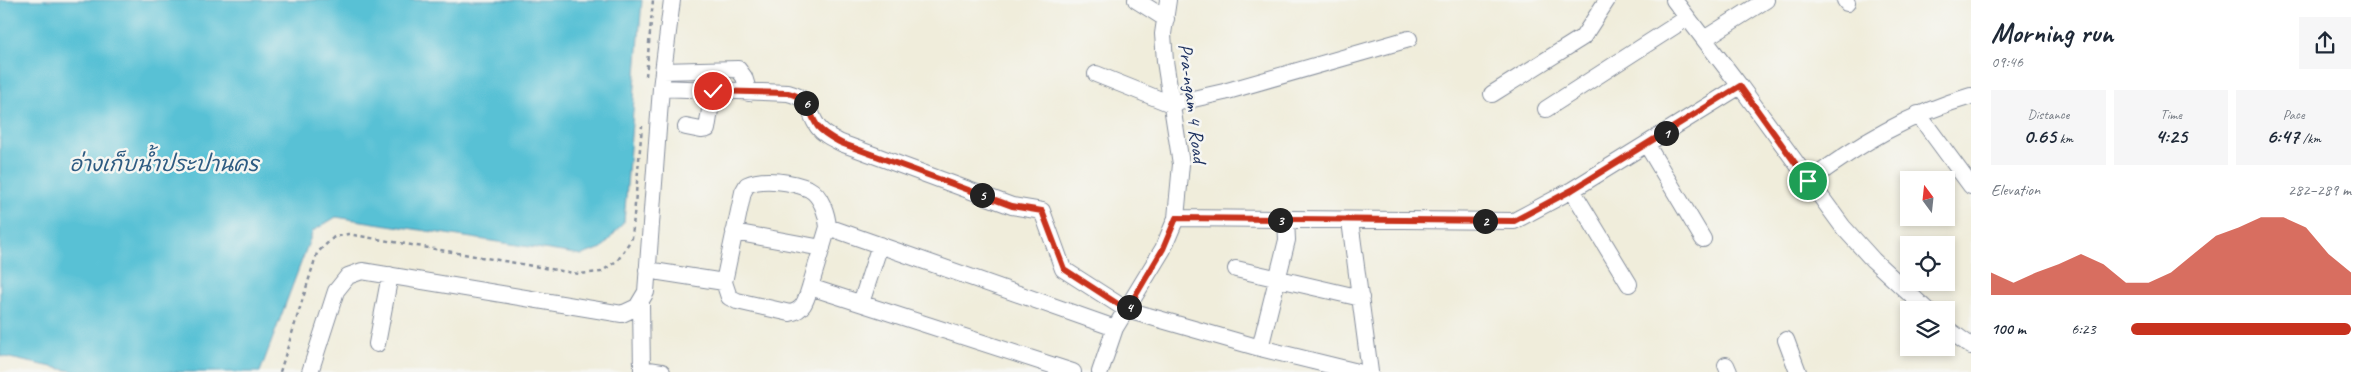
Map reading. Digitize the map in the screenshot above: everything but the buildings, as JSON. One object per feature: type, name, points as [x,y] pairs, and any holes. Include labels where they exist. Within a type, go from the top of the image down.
[{"type":"street","points":[[310,372],[336,291],[348,276],[362,271],[622,314],[641,303],[646,292],[661,88],[672,0]]},
{"type":"street","points":[[1136,0],[1166,19]]},
{"type":"street","name":"Pra-ngam 4 Road","points":[[1100,372],[1115,328],[1163,249],[1176,218],[1181,164],[1171,104],[1163,34],[1168,0]]},
{"type":"street","points":[[1492,94],[1583,37],[1607,0]]},
{"type":"street","points":[[1674,0],[1740,86],[1842,227],[1873,260],[1917,301]]},
{"type":"street","points":[[1704,40],[1766,0]]},
{"type":"street","points":[[1546,110],[1687,18]]},
{"type":"street","points":[[1096,74],[1171,104],[1224,92],[1409,39]]},
{"type":"street","points":[[663,71],[738,69],[744,77],[749,93]]},
{"type":"street","points":[[1176,218],[1514,221],[1572,190],[1740,86]]},
{"type":"street","points":[[661,88],[749,93],[788,93],[798,96],[810,107],[818,127],[827,136],[841,143],[1012,206],[1042,211],[1064,269],[1127,310],[1260,348],[1358,372]]},
{"type":"street","points":[[686,127],[707,129],[713,91]]},
{"type":"street","points":[[1808,181],[1849,151],[1918,114],[1971,96]]},
{"type":"street","points":[[1918,114],[1971,186]]},
{"type":"street","points":[[1647,144],[1703,239]]},
{"type":"street","points":[[771,180],[810,189],[818,197],[826,212],[828,227],[805,304],[798,311],[790,313],[737,301],[729,297],[724,282],[734,232],[747,185],[771,180]]},
{"type":"street","points":[[1572,190],[1629,284]]},
{"type":"street","points":[[1260,348],[1287,240],[1286,220]]},
{"type":"street","points":[[1350,221],[1370,372]]},
{"type":"street","points":[[828,227],[1115,328]]},
{"type":"street","points":[[734,232],[822,248]]},
{"type":"street","points":[[861,303],[880,245]]},
{"type":"street","points":[[1236,269],[1361,298]]},
{"type":"street","points":[[647,270],[724,282]]},
{"type":"street","points":[[377,344],[390,276]]},
{"type":"street","points":[[810,287],[1073,372]]},
{"type":"street","points":[[641,303],[642,370],[662,372]]},
{"type":"street","points":[[1955,334],[1971,346]]},
{"type":"street","points":[[1786,340],[1798,372]]},
{"type":"path","points":[[646,79],[653,0]]},
{"type":"path","points":[[280,372],[318,253],[334,237],[348,234],[580,274],[601,272],[618,260],[632,238],[642,119]]},
{"type":"water","name":"อ่างเก็บน้ำประปานคร","points":[[0,0],[642,0],[624,222],[602,248],[582,255],[336,217],[313,231],[260,372],[76,372],[0,356]]},
{"type":"route","points":[[713,91],[788,93],[798,96],[810,107],[818,127],[827,136],[841,143],[1012,206],[1042,211],[1056,254],[1064,269],[1127,310],[1163,249],[1176,218],[1514,221],[1572,190],[1740,86],[1808,181]]}]
